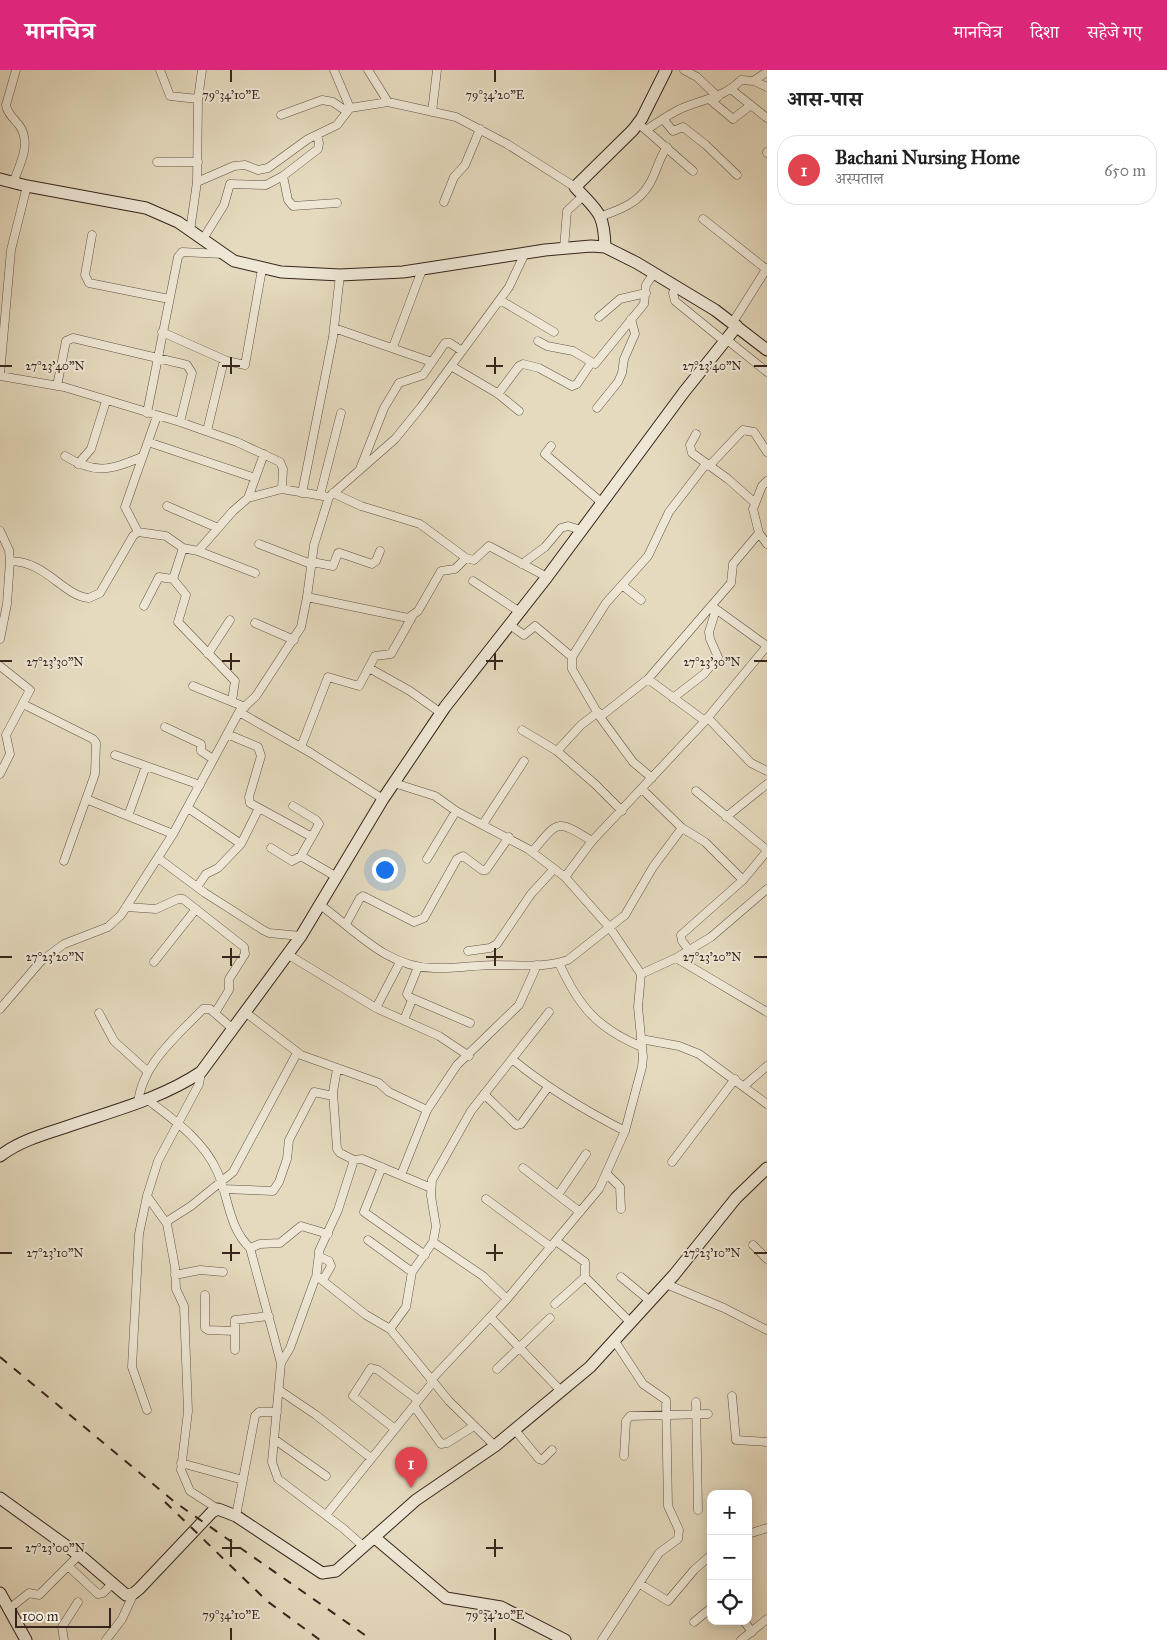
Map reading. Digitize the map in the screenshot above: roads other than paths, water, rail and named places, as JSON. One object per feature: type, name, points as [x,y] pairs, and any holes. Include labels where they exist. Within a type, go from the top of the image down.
[{"type":"street","points":[[13,182],[26,140],[24,132],[7,111],[6,105],[16,70]]},
{"type":"street","points":[[160,70],[170,96],[198,99]]},
{"type":"street","points":[[190,230],[197,182],[198,99],[202,70]]},
{"type":"street","points":[[334,70],[348,110]]},
{"type":"street","points":[[368,70],[388,102]]},
{"type":"street","points":[[432,112],[437,70]]},
{"type":"street","points":[[564,248],[567,211],[579,191],[642,126],[666,70]]},
{"type":"street","points":[[684,70],[698,77],[718,97]]},
{"type":"street","points":[[754,81],[767,72]]},
{"type":"street","points":[[642,126],[663,119],[679,110],[718,97],[732,90],[741,80],[754,81],[767,88]]},
{"type":"street","points":[[732,90],[767,118]]},
{"type":"street","points":[[709,99],[733,119],[751,105]]},
{"type":"street","points":[[282,115],[322,100],[333,102],[348,110],[388,102],[456,117],[507,144],[579,191],[602,216],[605,247]]},
{"type":"street","points":[[197,182],[234,166],[245,166],[258,170],[268,168],[308,139],[336,125],[348,110]]},
{"type":"street","points":[[663,119],[673,131],[683,127],[706,144],[737,175]]},
{"type":"street","points":[[642,126],[693,171]]},
{"type":"street","points":[[444,202],[454,177],[465,165],[480,129]]},
{"type":"street","points":[[203,239],[224,205],[230,184],[266,185],[283,176],[318,149],[317,134]]},
{"type":"street","points":[[602,216],[628,207],[635,201],[649,184],[658,159],[667,147]]},
{"type":"street","points":[[157,162],[198,162]]},
{"type":"street","points":[[283,176],[288,200],[293,206],[337,203]]},
{"type":"street","points":[[0,179],[27,186],[146,208],[164,215],[190,230],[223,254],[244,265],[262,269],[340,275],[422,270],[564,248],[605,247],[676,286],[735,324],[767,350]]},
{"type":"street","points":[[27,186],[11,250],[0,375],[57,386],[180,422],[264,454],[276,459],[282,466],[282,489]]},
{"type":"street","points":[[0,1156],[29,1140],[143,1102],[182,1085],[201,1072],[301,936],[335,876],[383,799],[441,713],[547,577],[601,502],[725,340],[735,324],[767,268],[703,219]]},
{"type":"street","points":[[92,234],[85,275],[89,283],[169,299]]},
{"type":"street","points":[[0,1009],[41,961],[64,944],[108,927],[126,907],[174,834],[226,734],[242,709],[259,691],[301,627],[308,597],[311,563],[318,527],[331,495],[395,439],[500,300],[514,278],[525,253]]},
{"type":"street","points":[[147,413],[162,332],[180,254],[223,254]]},
{"type":"street","points":[[162,332],[224,360],[243,365],[246,364],[262,269]]},
{"type":"street","points":[[393,347],[422,270]]},
{"type":"street","points":[[538,341],[546,346],[573,351],[595,364],[644,304],[646,285],[654,273]]},
{"type":"street","points":[[302,493],[334,328],[340,275]]},
{"type":"street","points":[[676,286],[673,293],[675,301],[767,372]]},
{"type":"street","points":[[600,318],[620,299],[646,293]]},
{"type":"street","points":[[500,300],[554,332]]},
{"type":"street","points":[[597,408],[618,382],[622,373],[624,359],[634,334],[631,319]]},
{"type":"street","points":[[334,328],[432,362]]},
{"type":"street","points":[[57,386],[66,341],[73,338],[157,357],[190,368],[192,373],[180,422]]},
{"type":"street","points":[[360,471],[384,408],[394,388],[399,383],[423,375],[448,342],[462,351]]},
{"type":"street","points":[[207,431],[224,360]]},
{"type":"street","points":[[498,394],[518,366],[523,364],[539,368],[572,386],[577,384],[591,363]]},
{"type":"street","points":[[451,366],[498,394],[519,411]]},
{"type":"street","points":[[78,464],[92,449],[106,401]]},
{"type":"street","points":[[320,495],[341,413]]},
{"type":"street","points":[[138,532],[125,507],[157,416]]},
{"type":"street","points":[[652,778],[633,762],[599,715],[572,669],[572,657],[606,603],[648,556],[669,512],[708,465],[743,430],[754,432],[767,452]]},
{"type":"street","points":[[696,434],[690,450],[755,504]]},
{"type":"street","points":[[148,442],[255,478]]},
{"type":"street","points":[[551,446],[545,454],[601,502]]},
{"type":"street","points":[[248,498],[264,454]]},
{"type":"street","points":[[66,456],[78,464],[93,469],[126,464],[142,457]]},
{"type":"street","points":[[767,481],[762,486],[752,511],[759,533],[767,544]]},
{"type":"street","points":[[198,551],[233,511],[248,498],[282,489],[302,493],[331,495],[420,524],[466,558],[474,560],[490,546],[547,577]]},
{"type":"street","points":[[167,506],[218,528]]},
{"type":"street","points":[[522,564],[545,547],[561,528],[568,526],[581,530]]},
{"type":"street","points":[[0,530],[9,550],[10,561],[7,604],[0,639]]},
{"type":"street","points":[[10,561],[32,564],[84,598],[94,597],[100,593],[133,536],[138,532],[166,536],[183,548],[198,551],[255,573]]},
{"type":"street","points":[[557,751],[574,731],[648,679],[714,607],[730,583],[731,569],[735,560],[759,533]]},
{"type":"street","points":[[259,544],[311,563],[333,566],[338,553],[372,564],[380,551]]},
{"type":"street","points":[[173,579],[183,548]]},
{"type":"street","points":[[301,747],[328,677],[359,686],[377,655],[391,654],[441,571],[455,569],[466,558]]},
{"type":"street","points":[[0,574],[9,571]]},
{"type":"street","points":[[144,606],[160,577],[173,579],[186,594],[178,622],[234,681],[232,701]]},
{"type":"street","points":[[473,581],[520,612]]},
{"type":"street","points":[[622,584],[641,600]]},
{"type":"street","points":[[308,597],[408,618],[412,617]]},
{"type":"street","points":[[565,877],[592,841],[707,720],[767,646],[714,607]]},
{"type":"street","points":[[673,698],[704,674],[718,657],[710,640],[709,632],[714,607]]},
{"type":"street","points":[[208,654],[230,620]]},
{"type":"street","points":[[255,623],[294,640]]},
{"type":"street","points":[[510,625],[524,635],[535,626],[572,657]]},
{"type":"street","points":[[0,666],[30,690],[6,735],[10,754],[0,774]]},
{"type":"street","points":[[369,668],[410,691],[441,713]]},
{"type":"street","points":[[648,679],[707,720],[751,763],[767,771]]},
{"type":"street","points":[[193,686],[232,701],[383,799]]},
{"type":"street","points":[[24,704],[95,741],[95,774],[64,861]]},
{"type":"street","points":[[165,727],[201,744],[200,751],[213,758]]},
{"type":"street","points":[[522,730],[557,751],[595,784],[622,811]]},
{"type":"street","points":[[226,734],[258,747],[260,750],[261,756],[249,797],[250,803],[258,810],[290,823],[312,837]]},
{"type":"street","points":[[115,755],[200,786]]},
{"type":"street","points":[[482,824],[524,761]]},
{"type":"street","points":[[128,816],[146,766]]},
{"type":"street","points":[[326,1515],[432,1381],[507,1299],[599,1189],[625,1131],[643,1057],[638,1007],[641,974],[610,928],[565,877],[509,837],[456,811],[435,796],[394,783]]},
{"type":"street","points":[[726,817],[767,784]]},
{"type":"street","points":[[642,789],[682,828],[705,842],[743,880]]},
{"type":"street","points":[[688,950],[681,939],[681,935],[743,880],[766,853],[696,791]]},
{"type":"street","points":[[86,799],[174,834]]},
{"type":"street","points":[[271,848],[292,861],[301,856],[319,826],[319,822],[293,806]]},
{"type":"street","points":[[188,808],[242,844]]},
{"type":"street","points":[[197,887],[206,874],[214,872],[242,844],[258,810]]},
{"type":"street","points":[[427,859],[456,811]]},
{"type":"street","points":[[532,852],[552,828],[557,825],[568,826],[592,841]]},
{"type":"street","points":[[319,904],[370,944],[400,962],[418,967],[559,963],[568,960],[625,915],[653,867],[682,828]]},
{"type":"street","points":[[346,924],[360,898],[363,896],[414,922],[419,922],[424,918],[457,859],[463,856],[482,870],[486,870],[509,837]]},
{"type":"street","points":[[301,856],[335,876]]},
{"type":"street","points":[[158,858],[197,887],[269,934],[301,936]]},
{"type":"street","points":[[468,950],[490,948],[497,944],[531,894],[554,869]]},
{"type":"street","points":[[641,974],[676,958],[711,937],[767,889]]},
{"type":"street","points":[[126,907],[156,910],[180,898],[246,949],[245,954],[228,981],[229,990],[215,1012]]},
{"type":"street","points":[[154,962],[196,909]]},
{"type":"street","points":[[287,954],[376,1008],[439,1036],[469,1056]]},
{"type":"street","points":[[676,958],[767,1012]]},
{"type":"street","points":[[376,1008],[400,962]]},
{"type":"street","points":[[559,963],[570,987],[589,1014],[621,1038],[690,1050],[734,1078],[767,1104]]},
{"type":"street","points":[[401,1174],[427,1110],[457,1065],[469,1056],[519,1005],[537,965]]},
{"type":"street","points":[[418,967],[407,994],[412,1000],[470,1023]]},
{"type":"street","points":[[404,1020],[412,1000]]},
{"type":"street","points":[[233,1028],[215,1012],[208,1008],[203,1009],[147,1071],[140,1086],[143,1102],[179,1124],[210,1158],[222,1185],[230,1213],[240,1236],[250,1248],[281,1363],[272,1462],[278,1479],[363,1546]]},
{"type":"street","points":[[245,1012],[297,1053],[379,1083],[389,1092],[427,1110]]},
{"type":"street","points":[[390,1329],[406,1307],[412,1272],[433,1242],[436,1226],[431,1188],[432,1180],[471,1111],[549,1012]]},
{"type":"street","points":[[99,1013],[114,1041],[147,1071]]},
{"type":"street","points":[[166,1222],[222,1185],[233,1172],[297,1053]]},
{"type":"street","points":[[512,1059],[548,1087],[582,1109],[625,1131]]},
{"type":"street","points":[[744,1086],[767,1066]]},
{"type":"street","points":[[337,1069],[333,1096],[338,1152],[354,1160],[362,1158],[431,1188]]},
{"type":"street","points":[[147,1410],[132,1367],[138,1246],[147,1196],[158,1161],[199,1084],[201,1072]]},
{"type":"street","points":[[672,1162],[734,1078]]},
{"type":"street","points":[[484,1094],[516,1125],[521,1124],[548,1087]]},
{"type":"street","points":[[222,1185],[273,1191],[279,1182],[287,1159],[289,1140],[314,1092],[333,1096]]},
{"type":"street","points":[[558,1195],[586,1154]]},
{"type":"street","points":[[354,1160],[319,1254],[320,1279],[366,1315],[390,1329],[432,1381],[495,1446]]},
{"type":"street","points":[[382,1166],[364,1212],[425,1255]]},
{"type":"street","points":[[523,1168],[580,1212]]},
{"type":"street","points":[[147,1196],[166,1222],[176,1289],[184,1306],[188,1410],[181,1463],[183,1476],[190,1491],[218,1509],[236,1516],[322,1573],[336,1571],[416,1500],[495,1446],[590,1367],[666,1284],[736,1198],[767,1168]]},
{"type":"street","points":[[607,1174],[620,1188],[620,1209]]},
{"type":"street","points":[[486,1199],[585,1262],[585,1277],[630,1322]]},
{"type":"street","points":[[250,1248],[253,1244],[280,1243],[301,1226],[328,1234]]},
{"type":"street","points":[[368,1240],[412,1272]]},
{"type":"street","points":[[433,1242],[483,1276],[507,1299]]},
{"type":"street","points":[[753,1246],[767,1259]]},
{"type":"street","points":[[281,1363],[290,1348],[320,1279],[331,1263],[319,1254]]},
{"type":"street","points":[[175,1275],[200,1270],[223,1272]]},
{"type":"street","points":[[554,1304],[585,1277]]},
{"type":"street","points":[[620,1277],[650,1301]]},
{"type":"street","points":[[666,1284],[724,1308],[767,1330]]},
{"type":"street","points":[[205,1295],[205,1328],[208,1330],[234,1331]]},
{"type":"street","points":[[236,1350],[234,1322],[237,1319],[269,1316]]},
{"type":"street","points":[[490,1317],[561,1392]]},
{"type":"street","points":[[497,1369],[550,1318]]},
{"type":"street","points":[[602,1640],[660,1553],[678,1539],[679,1534],[668,1506],[666,1400],[643,1384],[614,1340]]},
{"type":"street","points":[[395,1428],[353,1396],[371,1368],[378,1370],[416,1403],[441,1444],[447,1443],[474,1426]]},
{"type":"street","points":[[279,1390],[316,1415],[371,1458]]},
{"type":"street","points":[[732,1396],[736,1440],[767,1442]]},
{"type":"street","points":[[696,1402],[698,1510]]},
{"type":"street","points":[[236,1516],[255,1416],[263,1411],[277,1412]]},
{"type":"street","points":[[624,1456],[628,1417],[667,1413],[708,1414]]},
{"type":"street","points":[[515,1430],[539,1460],[542,1460],[552,1450]]},
{"type":"street","points":[[274,1439],[326,1476]]},
{"type":"street","points":[[181,1463],[242,1480]]},
{"type":"street","points":[[0,1498],[79,1555],[126,1595],[134,1593]]},
{"type":"street","points":[[106,1640],[122,1619],[134,1593],[212,1512],[218,1509]]},
{"type":"street","points":[[752,1533],[767,1528]]},
{"type":"street","points":[[374,1537],[446,1598],[501,1607],[565,1640]]},
{"type":"street","points":[[9,1609],[29,1593],[39,1595],[79,1555]]},
{"type":"street","points":[[640,1584],[668,1601],[694,1570],[707,1559]]},
{"type":"street","points":[[68,1566],[98,1594],[103,1593],[112,1584]]},
{"type":"street","points":[[0,1593],[26,1640]]},
{"type":"street","points":[[64,1640],[62,1627],[78,1602]]},
{"type":"street","points":[[694,1622],[707,1611]]},
{"type":"street","points":[[742,1640],[767,1619]]},
{"type":"street","points":[[747,1625],[752,1632]]},
{"type":"railway","points":[[0,1357],[176,1503],[372,1640]]},
{"type":"railway","points":[[165,1502],[267,1601],[320,1640]]},
{"type":"place","name":"Bachani Nursing Home","points":[[411,1488]]}]
